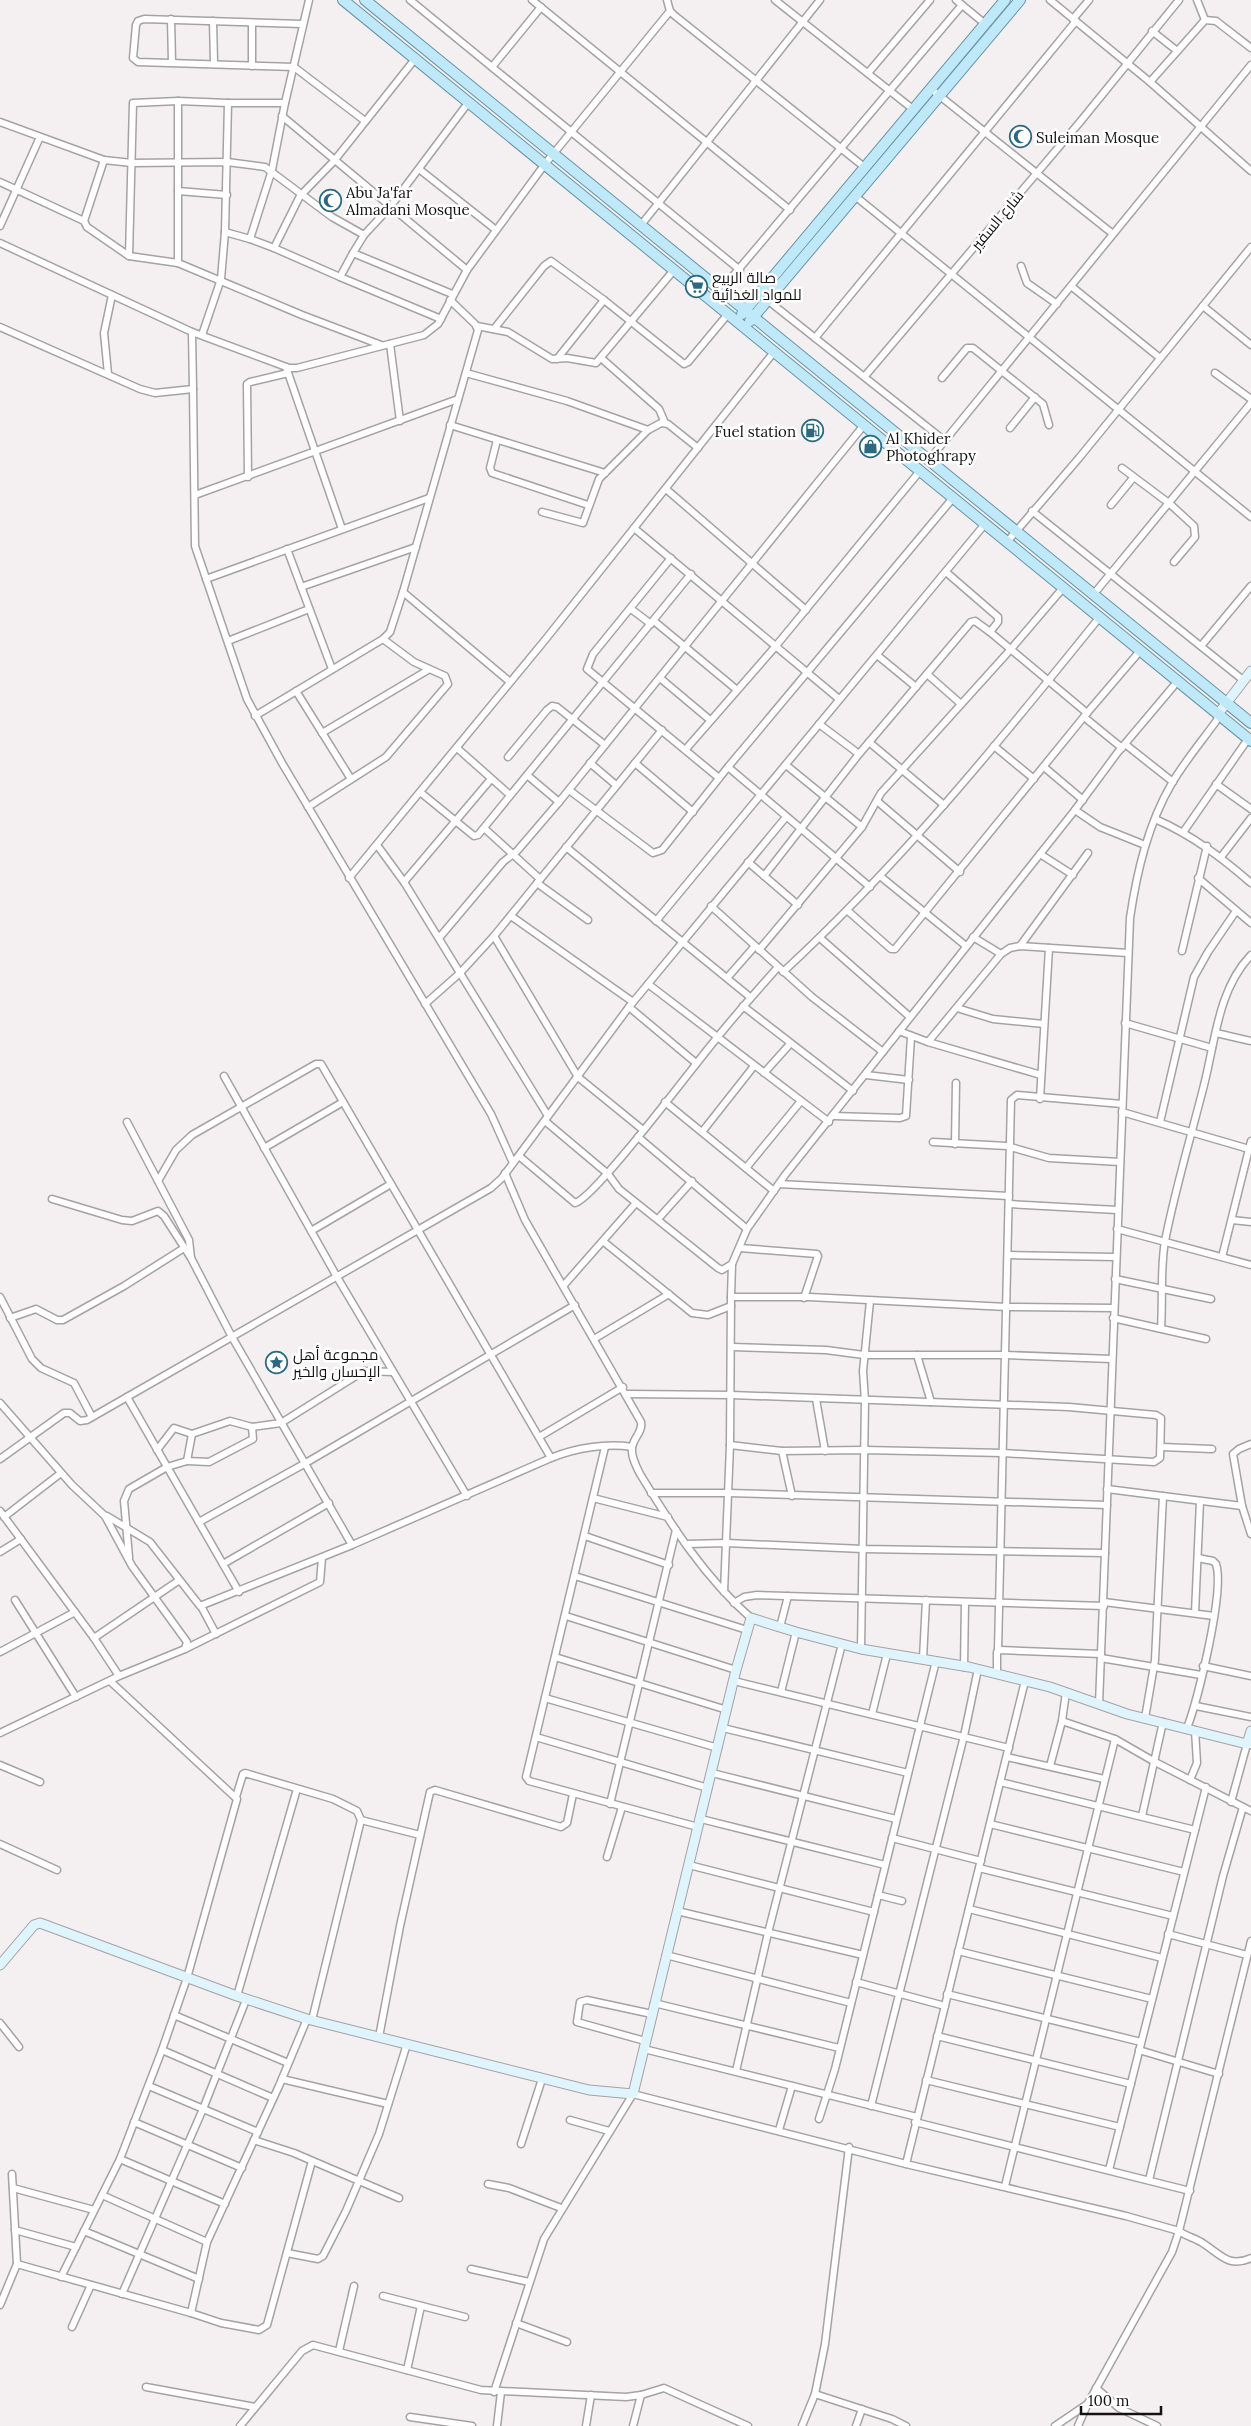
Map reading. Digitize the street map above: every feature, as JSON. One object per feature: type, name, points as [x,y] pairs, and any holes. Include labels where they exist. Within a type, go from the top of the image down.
[{"type":"main road","points":[[343,0],[745,327],[1219,717],[1250,740]]},
{"type":"main road","points":[[365,0],[1251,723]]},
{"type":"main road","points":[[771,330],[763,299],[813,228],[863,166],[914,110],[984,23],[1005,0]]},
{"type":"main road","points":[[736,320],[750,313],[822,235],[1020,0]]},
{"type":"main road","points":[[967,44],[976,52]]},
{"type":"main road","points":[[813,228],[822,235]]},
{"type":"main road","points":[[734,301],[763,299]]},
{"type":"main road","points":[[745,327],[750,313]]},
{"type":"street","points":[[250,239],[272,170],[285,102],[309,0]]},
{"type":"street","points":[[410,0],[740,270]]},
{"type":"street","points":[[532,0],[790,210]]},
{"type":"street","points":[[667,0],[670,11],[863,166]]},
{"type":"street","points":[[775,0],[914,110]]},
{"type":"street","points":[[641,225],[820,0]]},
{"type":"street","points":[[868,73],[930,0]]},
{"type":"street","points":[[1050,0],[1150,82],[1200,128],[1251,170]]},
{"type":"street","points":[[815,338],[1075,20],[1089,0]]},
{"type":"street","name":"شارع السفير","points":[[864,376],[1036,174],[1126,62],[1179,0]]},
{"type":"street","points":[[1197,0],[1204,20]]},
{"type":"street","points":[[721,290],[740,270],[890,90],[959,2],[984,23]]},
{"type":"street","points":[[492,67],[541,7]]},
{"type":"street","points":[[248,477],[247,384],[287,370],[424,336],[433,330],[441,319],[467,270],[545,164],[670,11]]},
{"type":"street","points":[[302,24],[171,19],[138,21],[133,58],[138,62],[294,67],[365,121]]},
{"type":"street","points":[[171,19],[172,62]]},
{"type":"street","points":[[1204,20],[1216,21],[1251,48]]},
{"type":"street","points":[[1150,82],[1204,20]]},
{"type":"street","points":[[213,21],[214,63]]},
{"type":"street","points":[[252,23],[252,66]]},
{"type":"street","points":[[1152,31],[1176,50]]},
{"type":"street","points":[[274,248],[300,196],[334,161],[415,59]]},
{"type":"street","points":[[929,460],[1251,65]]},
{"type":"street","points":[[931,89],[1113,234]]},
{"type":"street","points":[[129,256],[133,103],[178,101],[228,103],[285,102]]},
{"type":"street","points":[[178,101],[178,262]]},
{"type":"street","points":[[202,335],[221,279],[227,195],[228,103]]},
{"type":"street","points":[[340,276],[364,235],[390,208],[468,103]]},
{"type":"street","points":[[282,116],[390,208],[467,270]]},
{"type":"street","points":[[0,122],[104,160],[132,163],[178,161],[227,162],[262,166],[272,170],[300,196],[337,221],[364,235]]},
{"type":"street","points":[[0,226],[40,137]]},
{"type":"street","points":[[84,221],[104,160]]},
{"type":"street","points":[[419,168],[496,230]]},
{"type":"street","points":[[0,182],[84,221],[87,227],[129,256],[178,262],[302,315],[381,346]]},
{"type":"street","points":[[178,191],[227,195]]},
{"type":"street","points":[[855,196],[1251,517]]},
{"type":"street","points":[[225,232],[274,248],[441,319]]},
{"type":"street","points":[[0,243],[192,332],[287,370],[342,530]]},
{"type":"street","points":[[1007,542],[1119,409],[1251,247]]},
{"type":"street","points":[[353,253],[451,297],[477,326],[508,332],[549,358],[567,358],[592,363],[601,358],[674,270]]},
{"type":"street","points":[[494,329],[544,266],[551,261],[604,300],[684,364],[688,362],[728,314]]},
{"type":"street","points":[[1021,266],[1027,283],[1057,304]]},
{"type":"street","points":[[1071,286],[1160,358]]},
{"type":"street","points":[[108,374],[104,333],[112,295]]},
{"type":"street","points":[[763,299],[945,441]]},
{"type":"street","points":[[557,359],[604,300]]},
{"type":"street","points":[[1203,306],[1251,346]]},
{"type":"street","points":[[255,716],[383,639],[390,632],[466,373],[477,326]]},
{"type":"street","points":[[0,327],[148,392],[193,389]]},
{"type":"street","points":[[192,332],[195,540],[206,578],[255,716],[349,878],[491,1114],[513,1163]]},
{"type":"street","points":[[390,344],[400,421]]},
{"type":"street","points":[[942,378],[970,347],[1043,404],[1049,425]]},
{"type":"street","points":[[349,878],[457,748],[774,352]]},
{"type":"street","points":[[601,358],[659,409],[665,423],[698,448]]},
{"type":"street","points":[[466,373],[567,401],[648,430]]},
{"type":"street","points":[[1215,373],[1251,398]]},
{"type":"street","points":[[1010,428],[1035,397]]},
{"type":"street","points":[[195,496],[458,399]]},
{"type":"street","points":[[1093,595],[1170,504],[1251,403]]},
{"type":"street","points":[[542,512],[582,524],[596,482],[648,430],[665,423]]},
{"type":"street","points":[[450,425],[605,472]]},
{"type":"street","points":[[439,938],[503,862],[513,854],[569,790],[864,425]]},
{"type":"street","points":[[497,440],[490,468],[492,472],[588,505]]},
{"type":"street","points":[[1122,468],[1170,504],[1194,526],[1196,534],[1174,562]]},
{"type":"street","points":[[686,749],[775,647],[920,471]]},
{"type":"street","points":[[1111,505],[1134,478]]},
{"type":"street","points":[[666,489],[750,564],[806,610]]},
{"type":"street","points":[[206,578],[429,498]]},
{"type":"street","points":[[569,790],[655,853],[662,850],[728,767],[953,498]]},
{"type":"street","points":[[1032,510],[1201,646],[1247,680]]},
{"type":"street","points":[[656,921],[985,524]]},
{"type":"street","points":[[634,528],[839,700]]},
{"type":"street","points":[[301,587],[416,547]]},
{"type":"street","points":[[287,549],[332,669]]},
{"type":"street","points":[[671,558],[588,663],[587,669],[719,778]]},
{"type":"street","points":[[946,572],[998,617],[998,622],[990,632]]},
{"type":"street","points":[[420,792],[475,836],[484,828],[691,574]]},
{"type":"street","points":[[1201,646],[1251,586]]},
{"type":"street","points":[[727,978],[798,905],[862,827],[877,801],[902,770],[1011,649],[1062,588]]},
{"type":"street","points":[[403,592],[510,682]]},
{"type":"street","points":[[228,642],[310,609]]},
{"type":"street","points":[[631,609],[685,646],[737,690]]},
{"type":"street","points":[[519,1156],[575,1203],[581,1201],[608,1174],[750,997],[780,969],[820,938],[918,836],[1099,618]]},
{"type":"street","points":[[764,876],[868,742],[970,622],[975,621],[990,632],[1085,715],[1173,782]]},
{"type":"street","points":[[308,807],[392,751],[448,684],[445,676],[428,670],[414,662],[383,639]]},
{"type":"street","points":[[848,911],[893,950],[960,872],[1085,715],[1140,651]]},
{"type":"street","points":[[877,654],[916,687]]},
{"type":"street","points":[[322,732],[428,670]]},
{"type":"street","points":[[1099,1704],[1115,1257],[1128,953],[1132,905],[1145,845],[1173,782],[1247,680],[1251,671]]},
{"type":"street","points":[[927,674],[961,704]]},
{"type":"street","points":[[660,678],[710,720]]},
{"type":"street","points":[[724,1592],[729,1493],[732,1264],[747,1229],[779,1184],[910,1017],[1124,746],[1177,682]]},
{"type":"street","points":[[296,691],[351,780]]},
{"type":"street","points":[[508,757],[552,706],[558,707],[605,745]]},
{"type":"street","points":[[819,724],[859,754]]},
{"type":"street","points":[[425,1004],[460,973],[494,936],[662,730]]},
{"type":"street","points":[[1184,831],[1216,784],[1250,740]]},
{"type":"street","points":[[868,742],[944,805]]},
{"type":"street","points":[[994,746],[1034,779]]},
{"type":"street","points":[[457,748],[510,795]]},
{"type":"street","points":[[590,763],[616,785]]},
{"type":"street","points":[[635,763],[694,812]]},
{"type":"street","points":[[786,765],[862,827]]},
{"type":"street","points":[[728,767],[870,888]]},
{"type":"street","points":[[1044,767],[1083,800]]},
{"type":"street","points":[[527,775],[559,802]]},
{"type":"street","points":[[404,882],[491,779]]},
{"type":"street","points":[[1216,784],[1251,809]]},
{"type":"street","points":[[877,801],[960,872]]},
{"type":"street","points":[[1075,810],[1100,827],[1145,845]]},
{"type":"street","points":[[0,1459],[64,1413],[70,1413],[80,1421],[92,1417],[478,1197],[497,1183],[631,1005],[786,817]]},
{"type":"street","points":[[1220,856],[1251,818]]},
{"type":"street","points":[[1155,819],[1184,831],[1207,846],[1251,883]]},
{"type":"street","points":[[484,828],[513,854],[538,881],[588,920]]},
{"type":"street","points":[[377,845],[404,882],[439,938],[547,1119],[608,1174],[619,1189],[718,1268],[725,1269],[732,1264]]},
{"type":"street","points":[[1182,951],[1207,846]]},
{"type":"street","points":[[566,847],[750,997]]},
{"type":"street","points":[[1020,946],[1088,853]]},
{"type":"street","points":[[1040,854],[1073,874]]},
{"type":"street","points":[[748,862],[798,905]]},
{"type":"street","points":[[880,876],[966,946]]},
{"type":"street","points":[[1198,878],[1251,923]]},
{"type":"street","points":[[711,906],[812,997],[883,1052]]},
{"type":"street","points":[[1160,1122],[1198,969],[1236,910]]},
{"type":"street","points":[[511,916],[631,1005],[696,1063]]},
{"type":"street","points":[[494,936],[578,1076],[643,1130]]},
{"type":"street","points":[[820,938],[910,1017]]},
{"type":"street","points":[[973,938],[1001,954]]},
{"type":"street","points":[[928,1042],[1001,954],[1010,948],[1020,946],[1128,953]]},
{"type":"street","points":[[1040,1099],[1049,948]]},
{"type":"street","points":[[1161,1328],[1161,1287],[1165,1242],[1191,1132],[1229,987],[1251,955]]},
{"type":"street","points":[[648,984],[829,1122]]},
{"type":"street","points":[[743,1006],[853,1091]]},
{"type":"street","points":[[957,1008],[1000,1020],[1044,1024]]},
{"type":"street","points":[[1125,1022],[1212,1048]]},
{"type":"street","points":[[900,1031],[911,1037],[1041,1075]]},
{"type":"street","points":[[1216,1033],[1251,1041]]},
{"type":"street","points":[[834,1116],[904,1117],[908,1111],[911,1037]]},
{"type":"street","points":[[764,1073],[790,1044]]},
{"type":"street","points":[[158,1181],[169,1159],[184,1141],[319,1063],[551,1458]]},
{"type":"street","points":[[702,1132],[754,1066]]},
{"type":"street","points":[[866,1075],[909,1080]]},
{"type":"street","points":[[224,1076],[337,1277],[466,1496]]},
{"type":"street","points":[[955,1144],[956,1083]]},
{"type":"street","points":[[996,1674],[1004,1453],[1011,1099],[1017,1095],[1040,1099],[1122,1104]]},
{"type":"street","points":[[746,1168],[800,1101]]},
{"type":"street","points":[[264,1148],[343,1102]]},
{"type":"street","points":[[665,1102],[774,1191]]},
{"type":"street","points":[[1122,1112],[1249,1150]]},
{"type":"street","points":[[126,1122],[189,1240],[192,1258]]},
{"type":"street","points":[[638,1137],[747,1229]]},
{"type":"street","points":[[1222,1258],[1251,1141]]},
{"type":"street","points":[[933,1142],[1011,1147],[1049,1158],[1120,1162]]},
{"type":"street","points":[[505,1173],[517,1204],[627,1394],[642,1426],[632,1447],[633,1460],[652,1493],[686,1544],[724,1592],[751,1618],[862,1649],[978,1669],[1066,1692],[1145,1718],[1249,1744]]},
{"type":"street","points":[[1243,1173],[1251,1175]]},
{"type":"street","points":[[658,1219],[692,1181]]},
{"type":"street","points":[[311,1231],[391,1184]]},
{"type":"street","points":[[779,1184],[1010,1196]]},
{"type":"street","points":[[52,1199],[132,1222],[158,1212],[164,1216],[192,1258],[232,1336],[304,1464],[352,1544]]},
{"type":"street","points":[[564,1285],[604,1242],[636,1203]]},
{"type":"street","points":[[1009,1204],[1117,1210]]},
{"type":"street","points":[[1232,1220],[1251,1222]]},
{"type":"street","points":[[1117,1229],[1251,1265]]},
{"type":"street","points":[[604,1242],[692,1313],[699,1315],[714,1313],[731,1306]]},
{"type":"street","points":[[10,1318],[36,1309],[57,1320],[64,1320],[124,1286],[184,1248]]},
{"type":"street","points":[[740,1248],[817,1254],[818,1256],[804,1298]]},
{"type":"street","points":[[1008,1255],[1115,1257]]},
{"type":"street","points":[[1115,1279],[1161,1287],[1211,1299]]},
{"type":"street","points":[[594,1339],[669,1294]]},
{"type":"street","points":[[0,1297],[32,1359],[41,1368],[74,1383],[92,1417]]},
{"type":"street","points":[[731,1297],[804,1298],[1007,1307],[1113,1308]]},
{"type":"street","points":[[862,1649],[865,1401],[862,1371],[870,1301]]},
{"type":"street","points":[[199,1522],[304,1464],[410,1400],[575,1305]]},
{"type":"street","points":[[1113,1318],[1206,1339]]},
{"type":"street","points":[[732,1347],[826,1350],[864,1355],[1006,1355],[1112,1359]]},
{"type":"street","points":[[917,1355],[930,1402]]},
{"type":"street","points":[[157,1450],[174,1428],[192,1434],[230,1421],[252,1426],[281,1423],[364,1371],[393,1372]]},
{"type":"street","points":[[539,1437],[623,1388]]},
{"type":"street","points":[[627,1394],[731,1395],[1110,1410],[1159,1417],[1162,1425],[1160,1458],[1154,1462],[1004,1453],[864,1450],[782,1451],[730,1445]]},
{"type":"street","points":[[127,1397],[239,1592]]},
{"type":"street","points":[[816,1399],[825,1451]]},
{"type":"street","points":[[0,1403],[61,1473],[105,1516],[150,1542],[178,1581],[201,1606],[216,1634]]},
{"type":"street","points":[[129,1561],[128,1528],[124,1501],[129,1489],[167,1467],[187,1461],[209,1462],[227,1454],[253,1439],[252,1426]]},
{"type":"street","points":[[187,1461],[192,1434]]},
{"type":"street","points":[[1251,1444],[1233,1454],[1242,1506],[1250,1524],[1251,1534]]},
{"type":"street","points":[[201,1606],[322,1558],[567,1451],[618,1445],[632,1447]]},
{"type":"street","points":[[605,1447],[566,1616],[526,1775],[527,1779],[622,1808],[792,1841],[885,1865]]},
{"type":"street","points":[[1161,1447],[1212,1450]]},
{"type":"street","points":[[782,1451],[792,1496]]},
{"type":"street","points":[[61,1473],[2,1514],[94,1638],[119,1676]]},
{"type":"street","points":[[1107,1489],[1242,1506]]},
{"type":"street","points":[[652,1493],[729,1493],[1107,1505]]},
{"type":"street","points":[[1145,1718],[1154,1666],[1159,1608],[1164,1496]]},
{"type":"street","points":[[593,1498],[668,1517]]},
{"type":"street","points":[[1195,1613],[1200,1501]]},
{"type":"street","points":[[223,1564],[329,1503]]},
{"type":"street","points":[[105,1516],[129,1561],[186,1639],[185,1649]]},
{"type":"street","points":[[610,1804],[676,1530]]},
{"type":"street","points":[[585,1536],[669,1565]]},
{"type":"street","points":[[0,1552],[21,1540]]},
{"type":"street","points":[[686,1544],[727,1543],[863,1549],[1105,1553]]},
{"type":"street","points":[[0,1733],[119,1676],[185,1649],[320,1582],[322,1558]]},
{"type":"street","points":[[1190,1780],[1197,1762],[1191,1729],[1214,1616],[1218,1567],[1213,1561],[1198,1558]]},
{"type":"street","points":[[575,1576],[747,1630]]},
{"type":"street","points":[[94,1638],[178,1581]]},
{"type":"street","points":[[734,1603],[744,1597],[757,1595],[965,1602],[1104,1604],[1159,1608],[1214,1616]]},
{"type":"street","points":[[780,1627],[788,1596]]},
{"type":"street","points":[[15,1600],[34,1634],[76,1697]]},
{"type":"street","points":[[923,1660],[926,1600]]},
{"type":"street","points":[[964,1667],[965,1602]]},
{"type":"street","points":[[0,1652],[75,1612]]},
{"type":"street","points":[[566,1616],[736,1670]]},
{"type":"street","points":[[497,2426],[498,2392],[516,2323],[544,2239],[561,2208],[633,2094],[654,2002],[724,1728],[726,1710],[751,1618]]},
{"type":"street","points":[[782,1692],[796,1632]]},
{"type":"street","points":[[736,2071],[768,1933],[842,1644]]},
{"type":"street","points":[[998,1650],[1101,1656],[1201,1675]]},
{"type":"street","points":[[872,1714],[886,1654]]},
{"type":"street","points":[[555,1657],[726,1710]]},
{"type":"street","points":[[819,2119],[827,2096],[851,2003],[936,1661]]},
{"type":"street","points":[[1203,1666],[1251,1676]]},
{"type":"street","points":[[871,2106],[964,1736],[978,1669]]},
{"type":"street","points":[[110,1681],[236,1797]]},
{"type":"street","points":[[734,1681],[827,1702],[1009,1748]]},
{"type":"street","points":[[906,2164],[1024,1681]]},
{"type":"street","points":[[1050,1766],[1062,1721],[1066,1692]]},
{"type":"street","points":[[545,1698],[718,1748]]},
{"type":"street","points":[[1196,1706],[1251,1717]]},
{"type":"street","points":[[1062,1721],[1115,1739],[1155,1762],[1251,1811]]},
{"type":"street","points":[[1142,1816],[1163,1722]]},
{"type":"street","points":[[724,1728],[908,1773]]},
{"type":"street","points":[[1231,1802],[1249,1744],[1251,1731]]},
{"type":"street","points":[[536,1736],[620,1763],[708,1788]]},
{"type":"street","points":[[1005,2186],[1115,1739]]},
{"type":"street","points":[[1007,1756],[1104,1779]]},
{"type":"street","points":[[0,1765],[40,1782]]},
{"type":"street","points":[[61,2277],[120,2159],[162,2050],[186,1978],[244,1773],[333,1799],[353,1808],[361,1820],[420,1835]]},
{"type":"street","points":[[712,1773],[896,1819]]},
{"type":"street","points":[[1000,1782],[1194,1830]]},
{"type":"street","points":[[1109,2170],[1206,1787]]},
{"type":"street","points":[[237,1996],[297,1789]]},
{"type":"street","points":[[379,2038],[400,1926],[430,1792],[432,1790],[561,1826],[566,1823],[573,1794]]},
{"type":"street","points":[[1149,2180],[1208,1946],[1223,1876],[1243,1807]]},
{"type":"street","points":[[607,1857],[622,1808]]},
{"type":"street","points":[[191,2313],[207,2242],[309,2020],[361,1820]]},
{"type":"street","points":[[990,1824],[1184,1872]]},
{"type":"street","points":[[892,1838],[936,1849],[980,1865],[1077,1892],[1173,1916]]},
{"type":"street","points":[[0,1844],[57,1870]]},
{"type":"street","points":[[689,1865],[874,1912]]},
{"type":"street","points":[[878,1895],[902,1901]]},
{"type":"street","points":[[969,1909],[1162,1958]]},
{"type":"street","points":[[677,1911],[863,1955]]},
{"type":"street","points":[[0,1965],[37,1923],[246,2000],[309,2020],[542,2079],[599,2092],[633,2094],[849,2147],[906,2164],[1126,2216],[1179,2231],[1206,2244],[1223,2260],[1237,2263],[1251,2258]]},
{"type":"street","points":[[1168,1934],[1247,1955]]},
{"type":"street","points":[[1078,2426],[1096,2388],[1172,2252],[1190,2191],[1251,1941]]},
{"type":"street","points":[[958,1952],[1152,1999]]},
{"type":"street","points":[[666,1955],[851,2003]]},
{"type":"street","points":[[856,1982],[944,2006]]},
{"type":"street","points":[[948,1994],[1141,2042]]},
{"type":"street","points":[[122,2294],[188,2145],[246,2000]]},
{"type":"street","points":[[652,2014],[587,2000],[580,2002],[577,2022],[645,2045],[736,2071],[1190,2191]]},
{"type":"street","points":[[654,2002],[839,2048]]},
{"type":"street","points":[[174,2015],[288,2063]]},
{"type":"street","points":[[0,2023],[19,2047]]},
{"type":"street","points":[[937,2036],[1131,2084]]},
{"type":"street","points":[[287,2253],[321,2259],[346,2211],[379,2134],[407,2044]]},
{"type":"street","points":[[162,2050],[273,2098]]},
{"type":"street","points":[[1139,2050],[1219,2074]]},
{"type":"street","points":[[282,2079],[388,2104]]},
{"type":"street","points":[[521,2144],[542,2079]]},
{"type":"street","points":[[926,2080],[1120,2127]]},
{"type":"street","points":[[148,2086],[258,2132]]},
{"type":"street","points":[[779,2130],[792,2086]]},
{"type":"street","points":[[570,2120],[609,2131]]},
{"type":"street","points":[[134,2122],[242,2168]]},
{"type":"street","points":[[254,2140],[312,2161],[399,2198]]},
{"type":"street","points":[[802,2426],[815,2394],[825,2344],[849,2147]]},
{"type":"street","points":[[120,2159],[225,2204]]},
{"type":"street","points":[[17,2264],[221,2323],[259,2330],[264,2329],[269,2318],[312,2161]]},
{"type":"street","points":[[0,2305],[17,2264],[12,2174]]},
{"type":"street","points":[[488,2184],[509,2188],[561,2208]]},
{"type":"street","points":[[13,2188],[94,2210]]},
{"type":"street","points":[[102,2195],[207,2242]]},
{"type":"street","points":[[15,2230],[76,2247]]},
{"type":"street","points":[[84,2231],[199,2280]]},
{"type":"street","points":[[472,2269],[529,2282]]},
{"type":"street","points":[[72,2327],[91,2285]]},
{"type":"street","points":[[340,2351],[354,2286]]},
{"type":"street","points":[[383,2296],[465,2318]]},
{"type":"street","points":[[407,2370],[421,2306]]},
{"type":"street","points":[[516,2323],[567,2342]]},
{"type":"street","points":[[240,2426],[306,2348],[313,2345],[498,2392],[641,2395],[664,2388],[748,2426]]},
{"type":"street","points":[[146,2387],[255,2407]]},
{"type":"street","points":[[1096,2388],[1119,2408],[1157,2426]]},
{"type":"street","points":[[815,2394],[906,2426]]},
{"type":"street","points":[[586,2426],[591,2395]]},
{"type":"street","points":[[633,2426],[641,2395]]},
{"type":"street","points":[[1055,2426],[1087,2405]]},
{"type":"street","points":[[856,2426],[862,2409]]},
{"type":"street","points":[[410,2417],[472,2426]]},
{"type":"place","name":"Suleiman Mosque","points":[[1020,137]]},
{"type":"place","name":"Abu Ja'far Almadani Mosque","points":[[330,201]]},
{"type":"place","name":"صالة الربيع للمواد الغذائية","points":[[696,286]]},
{"type":"place","name":"Fuel station","points":[[812,431]]},
{"type":"place","name":"Al Khider Photoghrapy","points":[[870,447]]},
{"type":"place","name":"مجموعة أهل الإحسان والخير","points":[[277,1363]]}]
